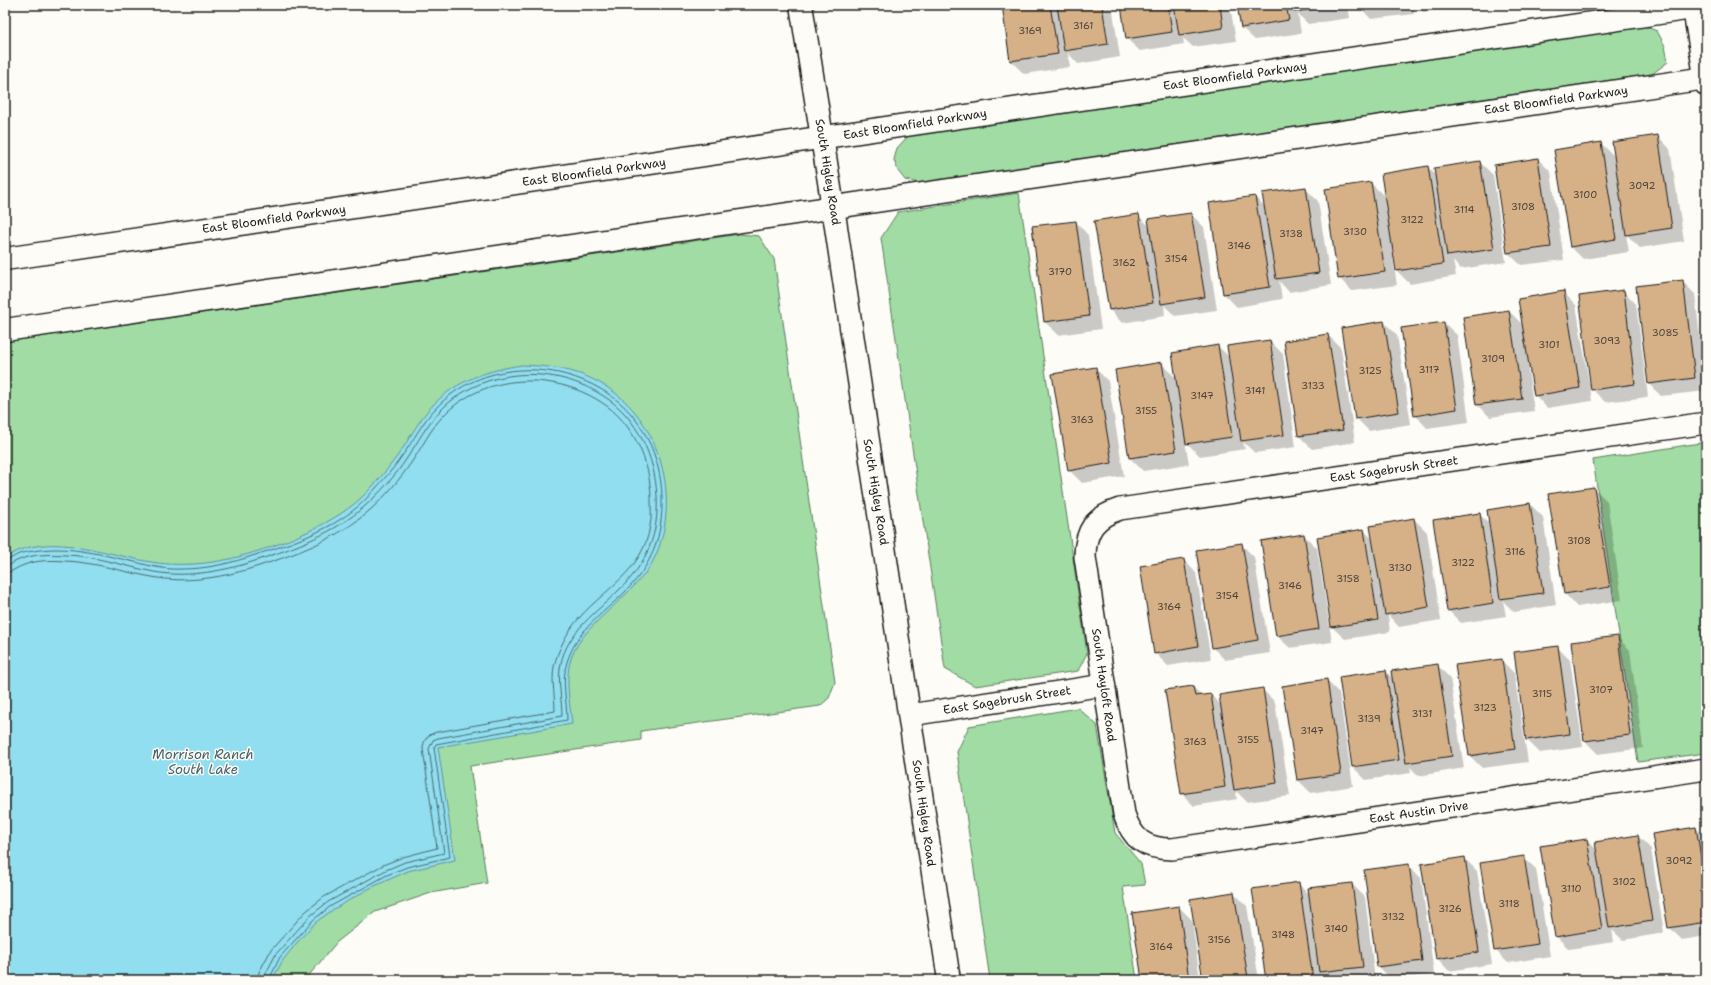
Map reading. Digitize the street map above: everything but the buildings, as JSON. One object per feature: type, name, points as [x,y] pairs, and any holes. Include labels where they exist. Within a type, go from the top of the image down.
[{"type":"street","name":"South Higley Road","points":[[801,5],[833,207],[949,980]]},
{"type":"street","name":"East Bloomfield Parkway","points":[[5,259],[1697,6]]},
{"type":"street","points":[[1697,6],[1706,80]]},
{"type":"street","name":"East Bloomfield Parkway","points":[[5,330],[833,207],[1706,80]]},
{"type":"street","name":"East Sagebrush Street","points":[[1090,531],[1097,521],[1108,513],[1120,510],[1706,423]]},
{"type":"street","name":"South Hayloft Road","points":[[1090,531],[1085,544],[1085,557],[1104,685],[1124,814],[1128,826],[1136,837]]},
{"type":"street","name":"East Sagebrush Street","points":[[910,715],[1104,685]]},
{"type":"street","name":"East Austin Drive","points":[[1136,837],[1146,845],[1159,849],[1172,849],[1706,769]]},
{"type":"green space","points":[[1644,26],[1657,31],[1665,46],[1668,62],[1652,74],[919,183],[905,180],[898,171],[894,160],[897,148],[909,135]]},
{"type":"green space","points":[[1019,193],[1087,653],[1078,671],[975,686],[945,669],[881,238],[898,212]]},
{"type":"green space","points":[[740,234],[759,236],[774,259],[835,682],[829,698],[820,706],[641,731],[641,740],[470,766],[487,883],[431,893],[375,912],[337,942],[305,980],[5,980],[5,342]]},
{"type":"green space","points":[[1706,442],[1706,753],[1638,762],[1593,460]]},
{"type":"green space","points":[[1078,708],[1097,725],[1115,833],[1141,864],[1145,885],[1123,887],[1137,980],[990,980],[957,752],[969,726]]},
{"type":"water","name":"Morrison Ranch South Lake","points":[[522,365],[551,367],[571,371],[598,382],[619,396],[636,414],[650,434],[659,457],[665,482],[666,507],[663,531],[656,555],[636,584],[595,623],[583,636],[574,651],[569,666],[568,680],[572,724],[438,747],[455,860],[408,871],[370,888],[334,909],[316,922],[299,940],[283,960],[272,980],[5,980],[5,558],[22,549],[41,545],[60,545],[80,547],[158,563],[194,564],[230,559],[281,543],[299,536],[333,518],[348,509],[361,498],[376,483],[394,461],[418,423],[442,396],[463,383],[485,373]]}]
